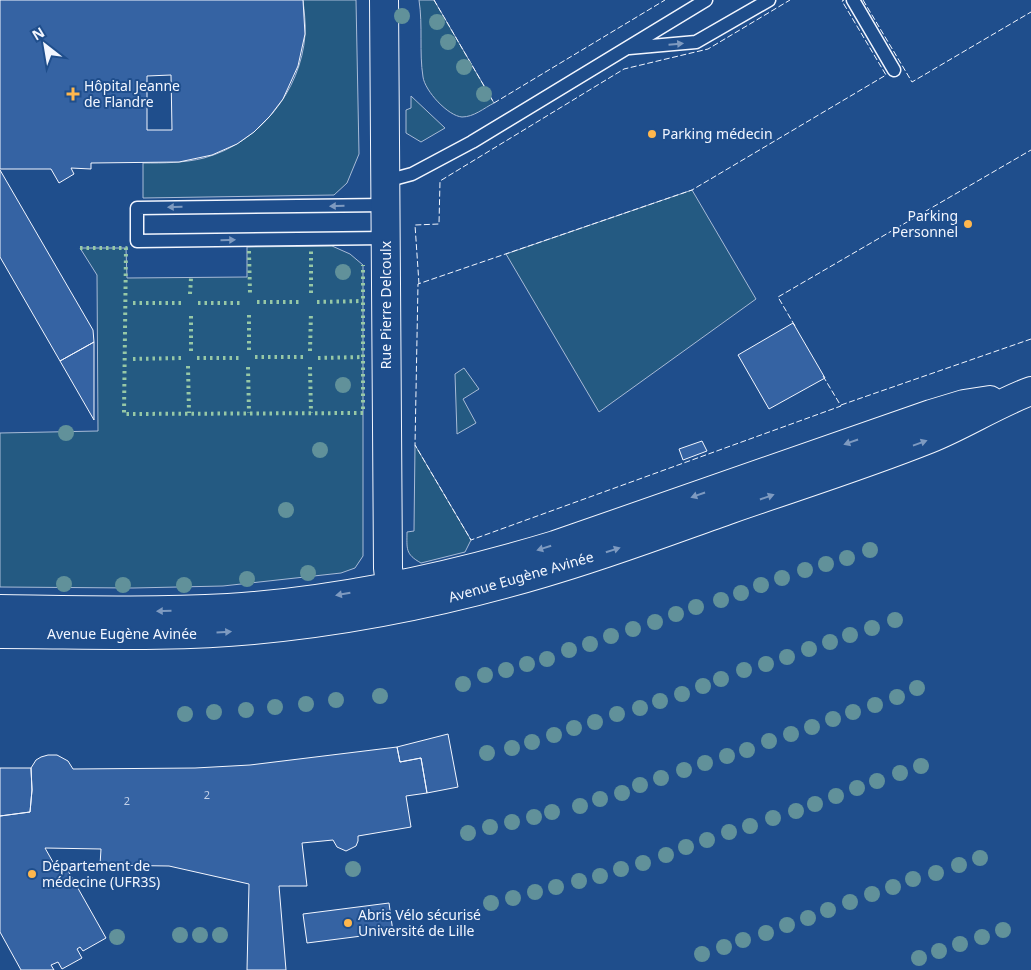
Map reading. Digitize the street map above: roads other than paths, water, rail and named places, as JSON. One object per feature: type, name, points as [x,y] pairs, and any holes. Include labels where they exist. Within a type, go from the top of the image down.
[{"type":"street","name":"Rue Pierre Delcoulx","points":[[384,0],[388,568],[394,597]]},
{"type":"street","name":"Avenue Eugène Avinée","points":[[0,634],[226,632],[311,623],[628,520],[931,414],[964,404],[1023,394]]},
{"type":"street","name":"Avenue Eugène Avinée","points":[[0,609],[148,611],[228,608],[309,600],[394,597]]},
{"type":"lane","points":[[386,238],[137,241],[137,208],[386,193],[412,174],[437,161],[706,0]]},
{"type":"lane","points":[[627,48],[696,42],[769,0]]},
{"type":"lane","points":[[853,0],[894,70]]},
{"type":"place","name":"Hôpital Jeanne de Flandre","points":[[73,94]]},
{"type":"place","name":"Parking médecin","points":[[652,134]]},
{"type":"place","name":"Parking Personnel","points":[[968,224]]},
{"type":"place","name":"Département de médecine (UFR3S)","points":[[32,874]]},
{"type":"place","name":"Abris Vélo sécurisé Université de Lille","points":[[348,923]]}]
